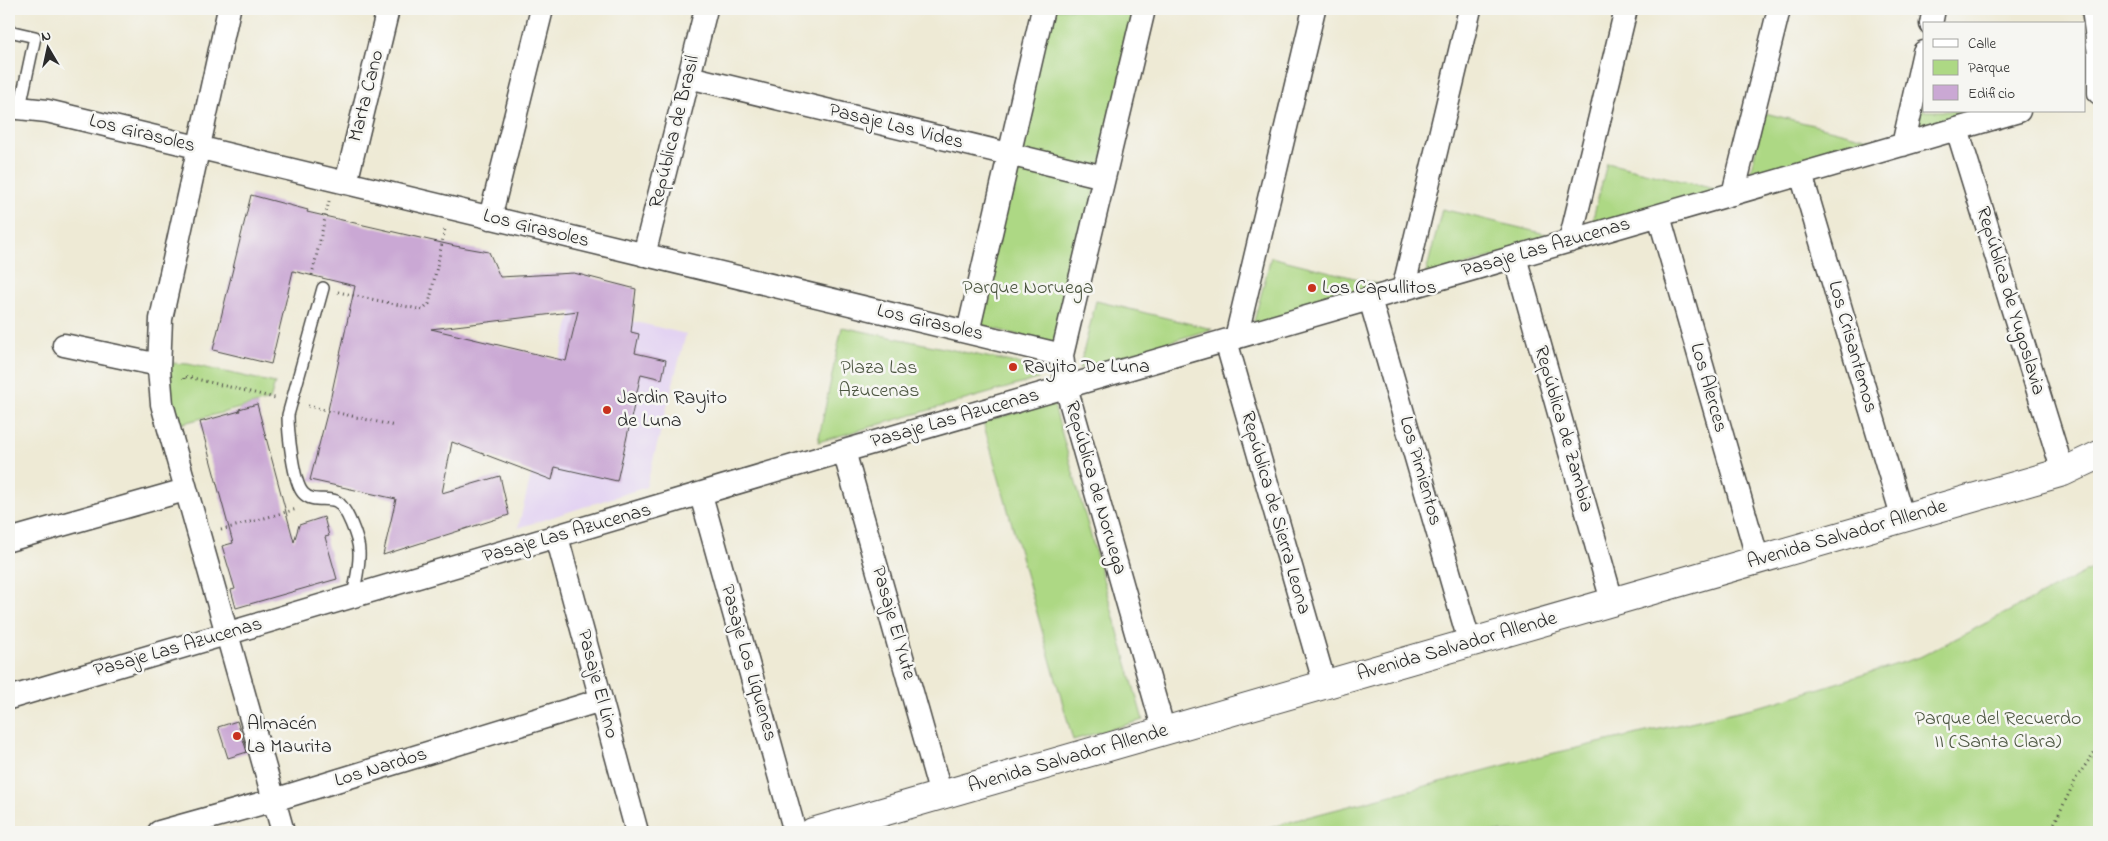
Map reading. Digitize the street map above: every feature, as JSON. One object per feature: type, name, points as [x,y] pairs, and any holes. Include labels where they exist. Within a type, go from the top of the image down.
[{"type":"street","points":[[229,9],[161,319],[160,365],[162,404],[283,832]]},
{"type":"street","name":"Marta Cano","points":[[340,182],[388,9]]},
{"type":"street","points":[[490,218],[542,9]]},
{"type":"street","name":"República de Brasil","points":[[644,255],[706,9]]},
{"type":"street","points":[[968,332],[1043,9]]},
{"type":"street","name":"República de Noruega","points":[[1144,9],[1062,355],[1066,387],[1164,731]]},
{"type":"street","name":"República de Sierra Leona","points":[[1314,9],[1231,339],[1324,685]]},
{"type":"street","points":[[1403,290],[1470,9]]},
{"type":"street","points":[[1570,241],[1626,9]]},
{"type":"street","points":[[1733,194],[1779,9]]},
{"type":"street","points":[[1931,22],[1934,9]]},
{"type":"street","points":[[2093,9],[2099,54],[2094,91]]},
{"type":"street","points":[[1903,145],[1923,56]]},
{"type":"street","name":"Pasaje Las Vides","points":[[689,76],[1104,177]]},
{"type":"street","name":"Los Girasoles","points":[[14,107],[47,111],[1062,355]]},
{"type":"street","name":"Pasaje Las Azucenas","points":[[9,698],[701,495],[844,451],[2016,112]]},
{"type":"street","name":"República de Yugoslavia","points":[[1957,129],[2063,472]]},
{"type":"street","name":"Los Crisantemos","points":[[1801,174],[1903,519]]},
{"type":"street","name":"Los Alerces","points":[[1659,216],[1758,560]]},
{"type":"street","name":"República de Zambia","points":[[1515,257],[1612,601]]},
{"type":"street","name":"Los Pimientos","points":[[1370,299],[1470,644]]},
{"type":"street","points":[[64,344],[160,365]]},
{"type":"street","name":"Pasaje El Yute","points":[[844,451],[941,795]]},
{"type":"street","name":"Avenida Salvador Allende","points":[[813,832],[1470,644],[1612,601],[1903,519],[2063,472],[2099,455]]},
{"type":"street","points":[[9,540],[185,490]]},
{"type":"street","name":"Pasaje Los Líquenes","points":[[701,495],[795,832]]},
{"type":"street","name":"Pasaje El Lino","points":[[557,537],[636,832]]},
{"type":"street","name":"Los Nardos","points":[[159,832],[274,800],[601,700]]},
{"type":"lane","points":[[9,31],[35,37],[14,107]]},
{"type":"lane","points":[[323,288],[288,415],[288,430],[302,492],[309,498],[334,500],[342,506],[355,534],[359,551],[353,597]]},
{"type":"path","points":[[340,182],[311,281],[323,288],[423,310],[429,304],[449,208]]},
{"type":"path","points":[[182,385],[184,376],[395,426]]},
{"type":"path","points":[[215,532],[313,505],[317,499]]},
{"type":"path","points":[[2050,832],[2076,777],[2099,746]]},
{"type":"shaded area","name":"Jardin Rayito de Luna","points":[[573,307],[686,334],[646,487],[518,528]]},
{"type":"green space","name":"Parque Noruega","points":[[1051,9],[1137,9],[1058,346],[977,324]]},
{"type":"green space","points":[[1923,103],[1923,112],[1989,112],[1915,134]]},
{"type":"green space","points":[[1765,113],[1881,142],[1748,181]]},
{"type":"green space","points":[[1607,163],[1723,191],[1590,230]]},
{"type":"green space","points":[[1442,209],[1558,237],[1425,277]]},
{"type":"green space","points":[[1271,257],[1386,286],[1253,325]]},
{"type":"green space","points":[[1096,301],[1212,329],[1079,369]]},
{"type":"green space","name":"Plaza Las Azucenas","points":[[842,327],[1040,368],[1038,379],[818,442]]},
{"type":"green space","points":[[170,363],[188,364],[275,383],[270,400],[176,425],[166,376]]},
{"type":"green space","points":[[1053,402],[1143,720],[1073,740],[983,422]]},
{"type":"green space","name":"Parque del Recuerdo II (Santa Clara)","points":[[2099,565],[2099,832],[1257,832],[1524,760],[1769,704],[1920,657]]},
{"type":"building","points":[[251,195],[308,210],[307,212],[489,252],[500,277],[574,273],[636,289],[631,332],[639,334],[635,353],[666,360],[662,379],[641,374],[617,481],[555,467],[552,480],[452,442],[442,493],[500,476],[509,515],[383,555],[396,499],[310,480],[328,410],[355,286],[293,271],[271,364],[213,350]],"holes":[[[578,311],[566,361],[431,329]]]},
{"type":"building","points":[[257,404],[294,542],[299,525],[324,517],[329,536],[325,537],[337,579],[236,608],[231,590],[235,589],[222,546],[233,543],[200,422],[240,411],[239,409]]},
{"type":"building","points":[[237,721],[247,752],[228,758],[218,727]]},
{"type":"place","name":"Los Capullitos","points":[[1312,288]]},
{"type":"place","name":"Rayito De Luna","points":[[1013,367]]},
{"type":"place","name":"Jardin Rayito de Luna","points":[[607,410]]},
{"type":"place","name":"Almacén La Maurita","points":[[237,736]]}]
